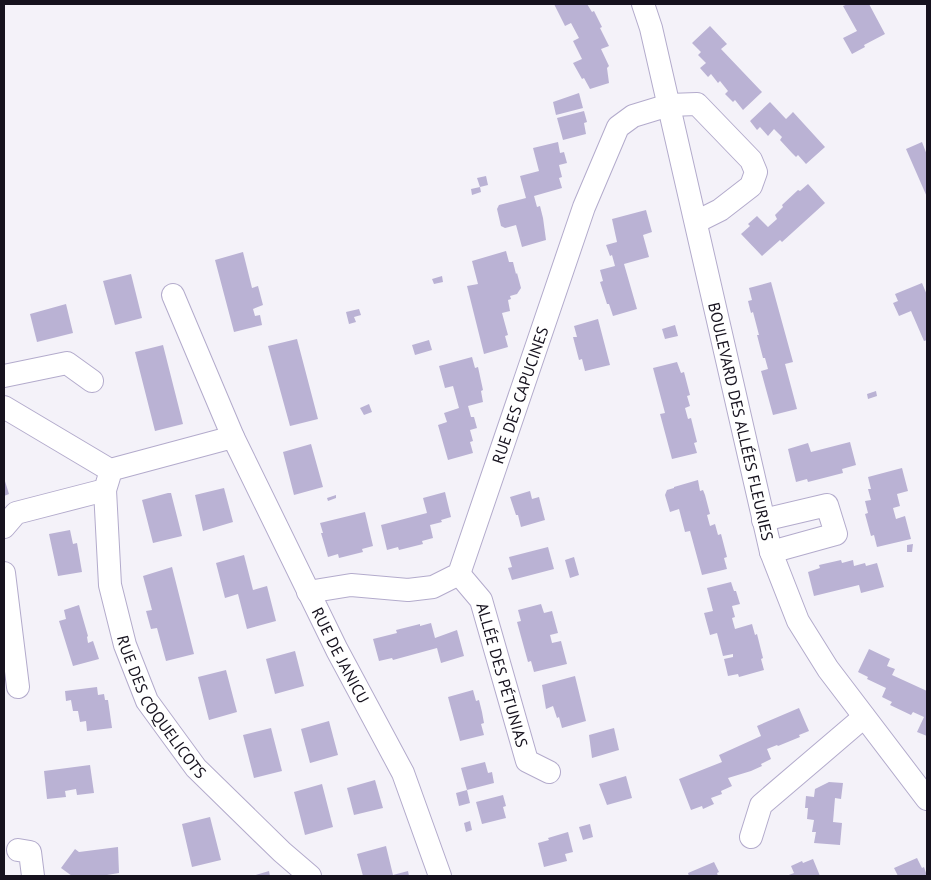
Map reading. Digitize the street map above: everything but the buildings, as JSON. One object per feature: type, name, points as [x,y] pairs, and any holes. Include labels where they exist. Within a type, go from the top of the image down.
[{"type":"street","name":"BOULEVARD DES ALLÉES FLEURIES","points":[[643,4],[651,28],[669,105],[762,520],[771,552],[798,621],[828,669],[927,799]]},
{"type":"street","name":"RUE DES CAPUCINES","points":[[459,574],[584,207],[618,127],[633,116],[669,105],[697,104],[751,160],[756,172],[751,186],[720,210],[696,222]]},
{"type":"street","name":"RUE DE JANICU","points":[[173,295],[233,437],[337,650],[403,773],[440,876]]},
{"type":"street","points":[[4,376],[67,362],[92,381]]},
{"type":"street","points":[[4,406],[108,480]]},
{"type":"street","points":[[4,527],[16,513],[233,437]]},
{"type":"street","name":"RUE DES COQUELICOTS","points":[[108,480],[110,585],[125,645],[147,701],[196,768],[282,852],[310,876]]},
{"type":"street","points":[[762,520],[827,504],[836,534],[771,552]]},
{"type":"street","points":[[4,573],[18,687]]},
{"type":"street","points":[[308,592],[351,585],[408,590],[433,587],[459,574]]},
{"type":"street","name":"ALLÉE DES PÉTUNIAS","points":[[459,574],[481,600],[528,761],[549,772]]},
{"type":"street","points":[[751,837],[761,805],[864,717]]},
{"type":"street","points":[[18,850],[30,852],[33,876]]}]
